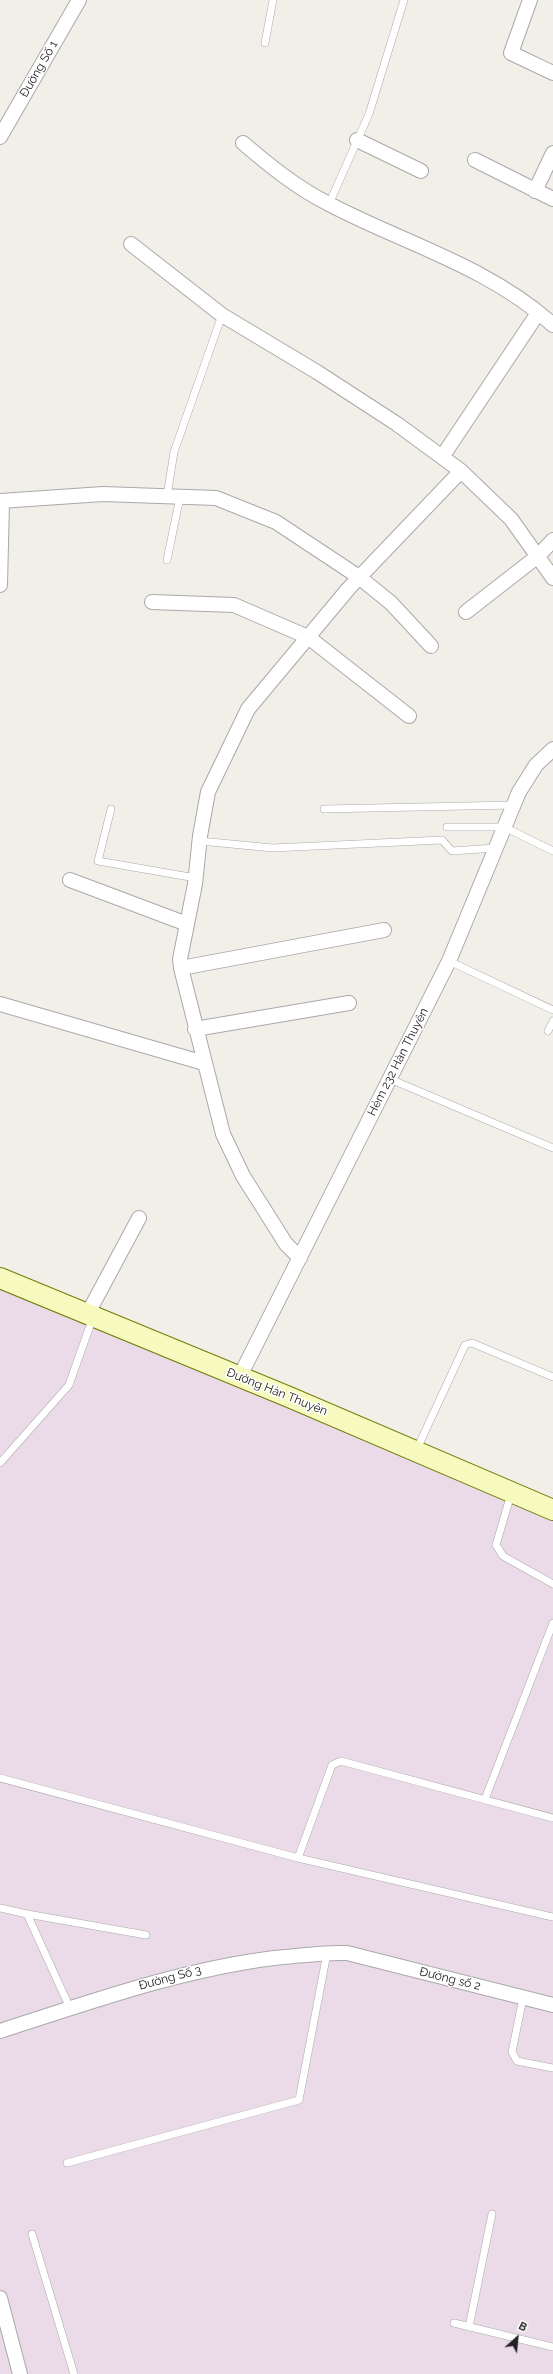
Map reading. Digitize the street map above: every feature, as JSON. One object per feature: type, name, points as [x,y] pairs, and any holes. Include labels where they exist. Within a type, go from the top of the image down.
[{"type":"street","name":"Đường Số 1","points":[[0,137],[79,0]]},
{"type":"street","points":[[530,0],[511,53],[553,73]]},
{"type":"street","points":[[357,140],[422,171]]},
{"type":"street","points":[[243,143],[285,178],[328,204],[502,287],[553,325]]},
{"type":"street","points":[[535,191],[553,153]]},
{"type":"street","points":[[475,160],[553,199]]},
{"type":"street","points":[[131,244],[222,315],[317,372],[397,424],[461,471],[511,519],[553,578]]},
{"type":"street","points":[[442,457],[538,313]]},
{"type":"street","points":[[300,1258],[286,1244],[244,1176],[226,1141],[195,1029],[181,968],[180,959],[196,878],[208,792],[248,709],[359,577],[461,471]]},
{"type":"street","points":[[0,585],[1,502],[103,494],[216,498],[276,522],[359,577],[391,603],[431,646]]},
{"type":"street","points":[[466,612],[538,556],[553,540]]},
{"type":"street","points":[[152,602],[234,606],[308,637],[409,716]]},
{"type":"street","name":"Hẻm 232 Hàn Thuyên","points":[[240,1376],[449,961],[513,804],[536,765],[553,749]]},
{"type":"street","points":[[70,880],[187,924]]},
{"type":"street","points":[[181,968],[384,930]]},
{"type":"street","points":[[195,1029],[349,1002]]},
{"type":"street","points":[[0,1004],[204,1063]]},
{"type":"street","points":[[90,1316],[139,1218]]},
{"type":"street","name":"Đường Hàn Thuyên","points":[[0,1278],[240,1376],[553,1510]]},
{"type":"street","name":"Đường Số 3","points":[[0,2031],[158,1980],[199,1970],[234,1963],[327,1953],[347,1954]]},
{"type":"street","name":"Đường số 2","points":[[347,1954],[553,2005]]},
{"type":"street","points":[[0,2298],[20,2374]]},
{"type":"lane","points":[[265,43],[273,0]]},
{"type":"lane","points":[[328,204],[369,114],[404,0]]},
{"type":"lane","points":[[167,560],[174,497],[174,452],[222,315]]},
{"type":"lane","points":[[324,809],[513,804]]},
{"type":"lane","points":[[111,809],[98,861],[196,878]]},
{"type":"lane","points":[[447,827],[504,827],[553,850]]},
{"type":"lane","points":[[200,841],[273,848],[442,840],[452,851],[495,848]]},
{"type":"lane","points":[[449,961],[553,1010]]},
{"type":"lane","points":[[548,1031],[553,1021]]},
{"type":"lane","points":[[390,1079],[553,1148]]},
{"type":"lane","points":[[0,1462],[69,1385],[90,1316]]},
{"type":"lane","points":[[416,1451],[465,1345],[472,1343],[553,1377]]},
{"type":"lane","points":[[511,1492],[496,1546],[497,1550],[503,1556],[553,1584]]},
{"type":"lane","points":[[485,1799],[553,1623]]},
{"type":"lane","points":[[298,1858],[332,1766],[336,1762],[352,1764],[553,1818]]},
{"type":"lane","points":[[0,1778],[298,1858],[553,1917]]},
{"type":"lane","points":[[0,1908],[146,1935]]},
{"type":"lane","points":[[27,1914],[70,2008]]},
{"type":"lane","points":[[68,2163],[299,2100],[327,1953]]},
{"type":"lane","points":[[523,1998],[512,2057],[517,2061],[553,2068]]},
{"type":"lane","points":[[469,2327],[492,2214]]},
{"type":"lane","points":[[32,2234],[74,2374]]},
{"type":"lane","points":[[454,2323],[553,2347]]},
{"type":"shaded area","points":[[0,1288],[286,1406],[553,1520],[553,2374],[0,2374]]}]
